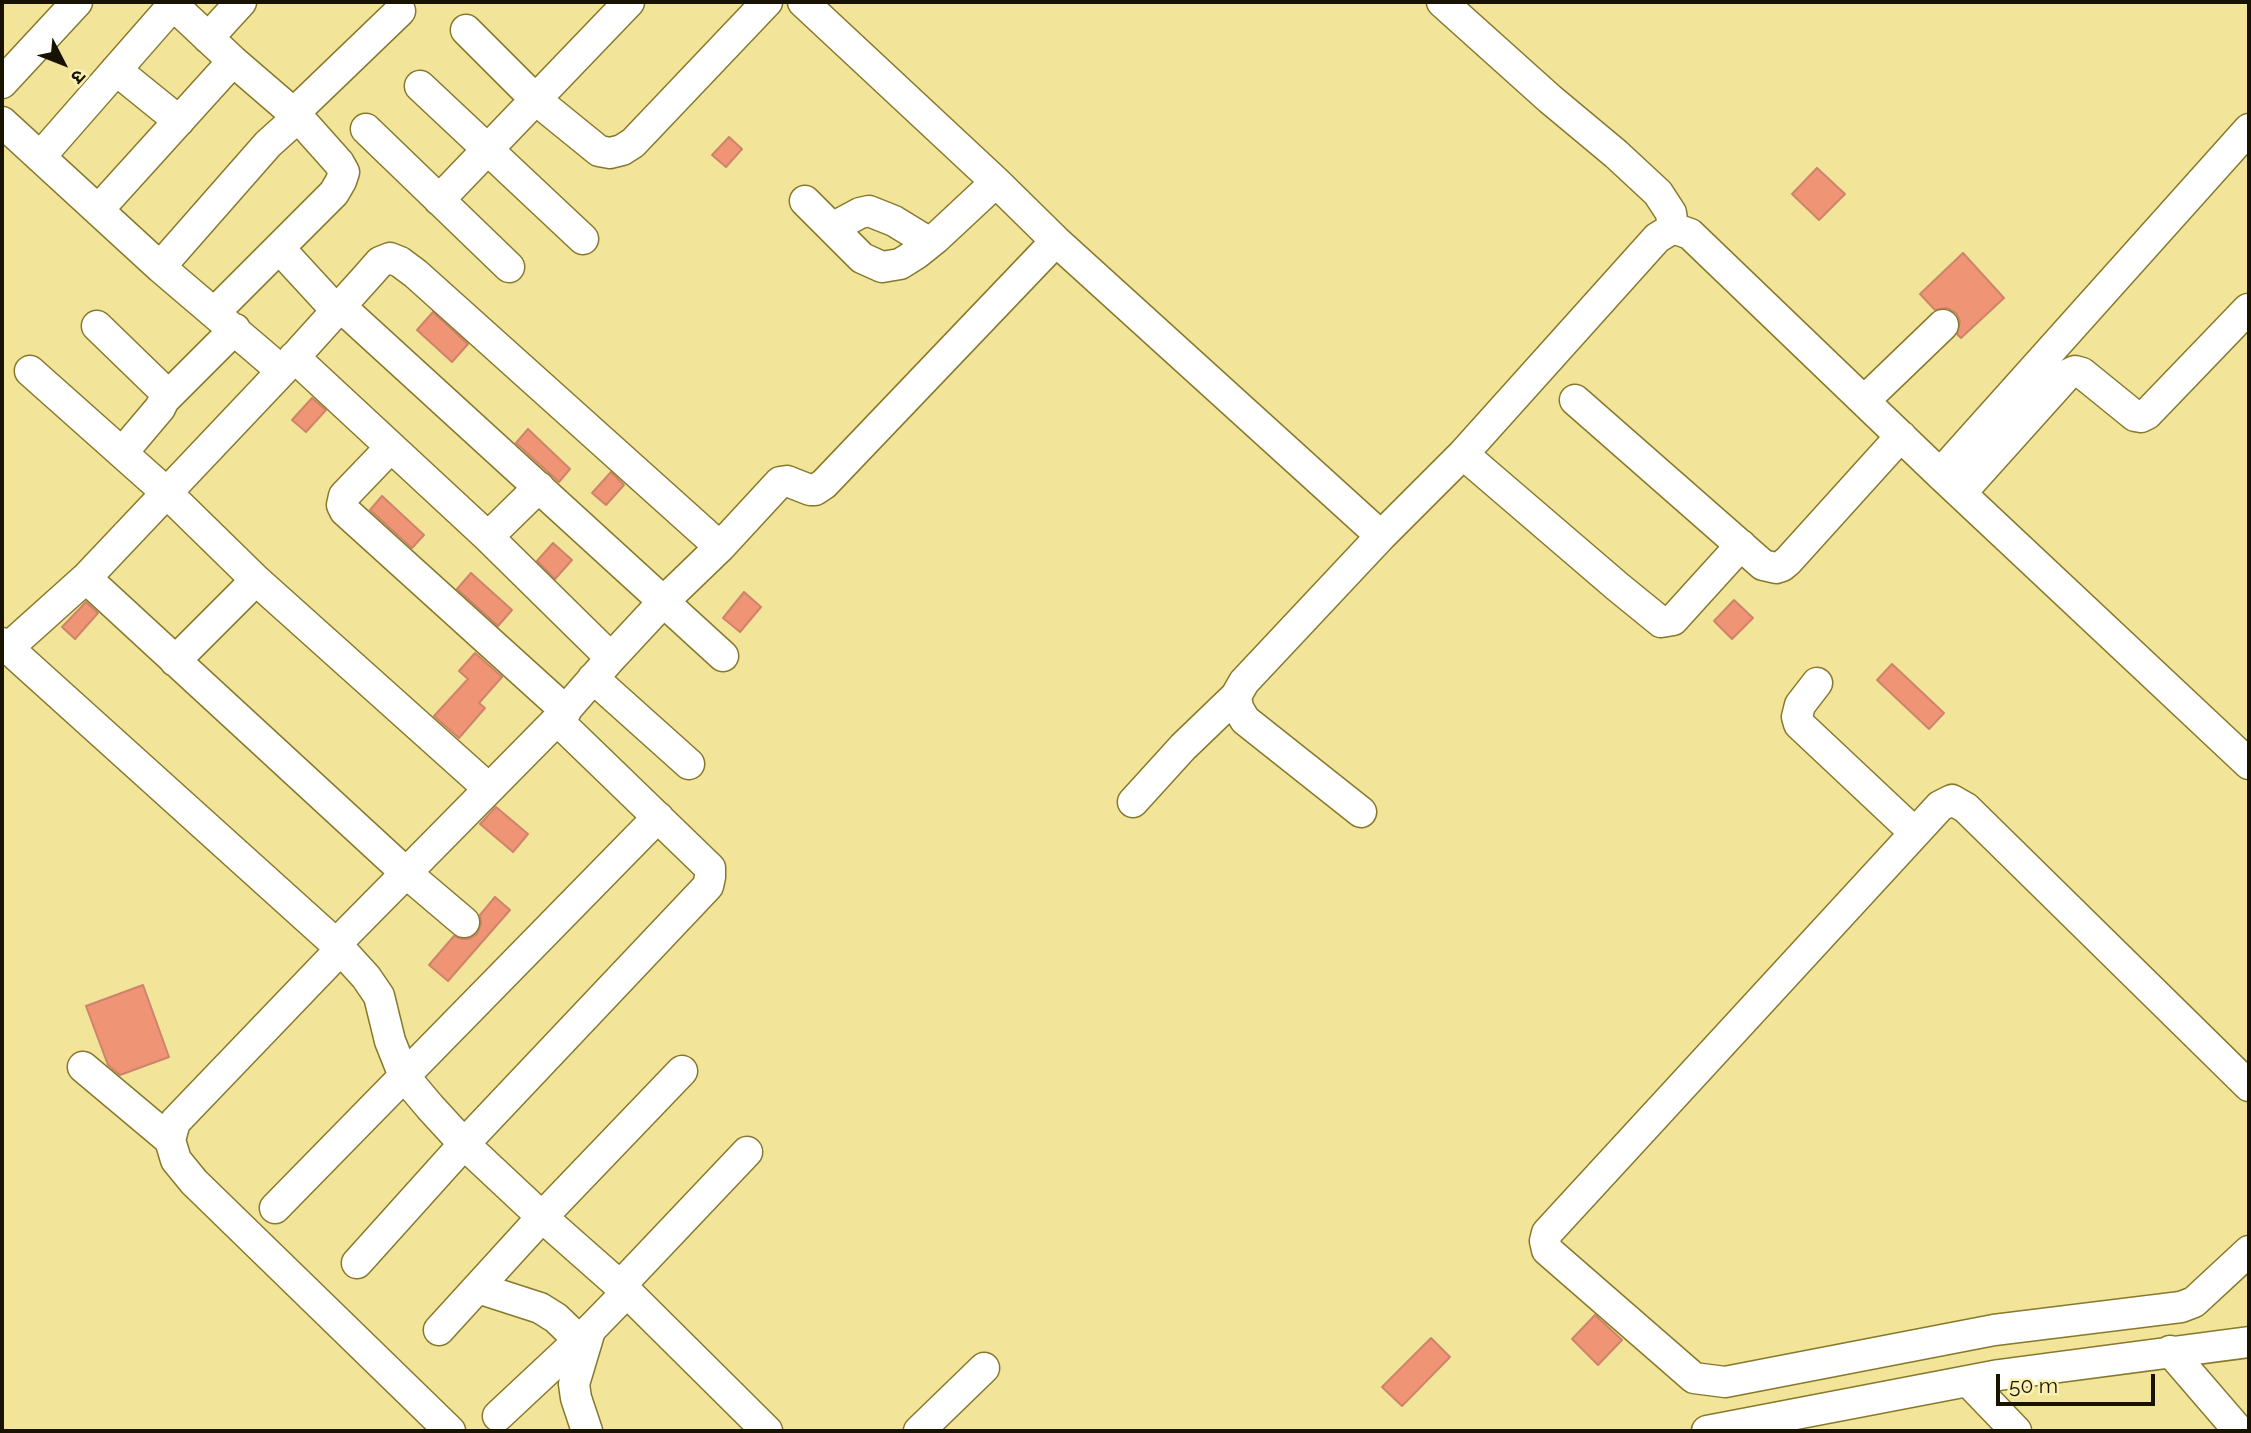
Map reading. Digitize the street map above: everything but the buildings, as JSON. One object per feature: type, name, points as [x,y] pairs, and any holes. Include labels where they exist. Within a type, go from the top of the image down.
[{"type":"street","points":[[208,38],[241,2]]},
{"type":"street","points":[[439,200],[629,2]]},
{"type":"street","points":[[466,30],[535,99],[599,150],[610,153],[633,143],[767,2]]},
{"type":"street","points":[[803,2],[1056,241],[1381,536]]},
{"type":"street","points":[[1442,2],[1658,193],[1671,213],[1673,228]]},
{"type":"street","points":[[40,157],[171,3],[296,115],[344,172]]},
{"type":"street","points":[[2,83],[59,8]]},
{"type":"street","points":[[160,267],[268,144],[400,11]]},
{"type":"street","points":[[99,209],[233,61]]},
{"type":"street","points":[[116,70],[179,121]]},
{"type":"street","points":[[420,86],[583,239]]},
{"type":"street","points":[[2,122],[160,267],[225,321],[288,364],[391,447],[488,537],[689,764]]},
{"type":"street","points":[[1950,483],[2249,128]]},
{"type":"street","points":[[122,453],[160,408],[279,248],[334,193],[344,172],[374,136],[509,267]]},
{"type":"street","points":[[805,201],[862,258],[882,267],[900,264],[930,243],[996,182]]},
{"type":"street","points":[[832,228],[869,211],[894,221],[930,243]]},
{"type":"street","points":[[1673,228],[1690,234],[2249,764]]},
{"type":"street","points":[[1133,802],[1183,747],[1236,696],[1253,672],[1381,536],[1463,454],[1657,238],[1673,228]]},
{"type":"street","points":[[450,1431],[194,1182],[176,1160],[170,1140],[175,1122],[405,872],[561,716],[664,601],[720,547],[780,482],[787,481],[815,490],[824,484],[1056,241]]},
{"type":"street","points":[[279,248],[339,309],[723,656]]},
{"type":"street","points":[[720,547],[416,274],[400,261],[390,258],[380,262],[288,364],[86,578],[5,646],[338,946],[379,996],[390,1041],[404,1076],[464,1144],[623,1289],[766,1431]]},
{"type":"street","points":[[1950,483],[2067,375],[2076,371],[2135,416],[2147,414],[2248,309]]},
{"type":"street","points":[[1864,401],[1943,325]]},
{"type":"street","points":[[97,326],[163,390],[164,400]]},
{"type":"street","points":[[30,371],[167,493],[256,580],[488,788]]},
{"type":"street","points":[[1575,400],[1763,565],[1776,568],[1782,566],[1901,436]]},
{"type":"street","points":[[357,1263],[464,1144],[708,886],[710,877],[709,868],[561,716],[345,511],[342,505],[344,496],[391,447]]},
{"type":"street","points":[[1463,454],[1661,622],[1673,620],[1741,545]]},
{"type":"street","points":[[488,537],[539,487]]},
{"type":"street","points":[[86,578],[405,872],[464,922]]},
{"type":"street","points":[[175,661],[256,580]]},
{"type":"street","points":[[1817,683],[1800,705],[1797,718],[1799,724],[1915,833]]},
{"type":"street","points":[[1236,696],[1238,708],[1245,720],[1361,812]]},
{"type":"street","points":[[2249,1086],[1960,803],[1952,800],[1940,806],[1915,833],[1547,1233],[1545,1241],[1547,1250],[1694,1378],[1725,1382],[1994,1330],[2181,1307],[2194,1302],[2249,1251]]},
{"type":"street","points":[[275,1208],[658,817]]},
{"type":"street","points":[[83,1067],[170,1140]]},
{"type":"street","points":[[439,1330],[542,1217],[682,1071]]},
{"type":"street","points":[[499,1416],[585,1335],[747,1152]]},
{"type":"street","points":[[478,1288],[540,1308],[585,1335]]},
{"type":"street","points":[[1994,1330],[1999,1375]]},
{"type":"street","points":[[585,1335],[574,1384],[587,1431]]},
{"type":"street","points":[[1707,1431],[1999,1375],[2170,1351],[2247,1346]]},
{"type":"street","points":[[2170,1351],[2239,1431]]},
{"type":"street","points":[[919,1431],[984,1368]]},
{"type":"street","points":[[1968,1381],[2016,1431]]}]
